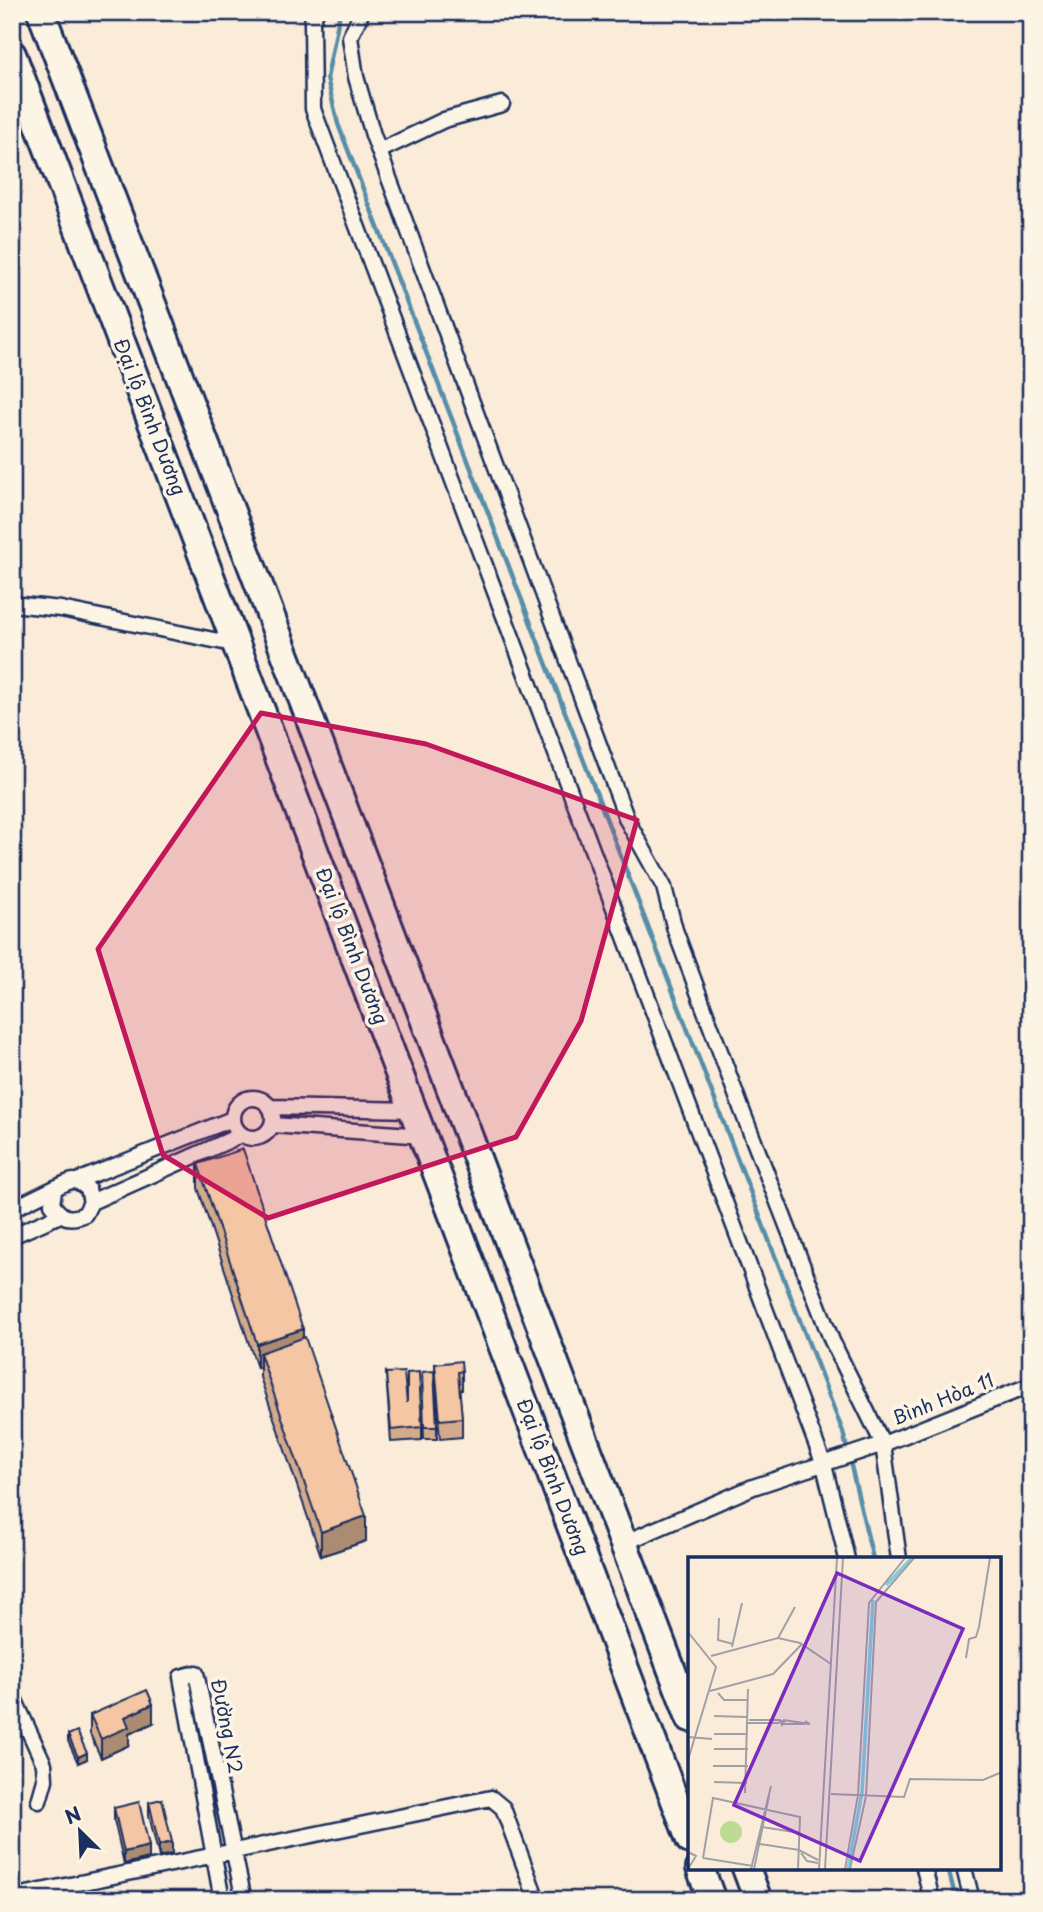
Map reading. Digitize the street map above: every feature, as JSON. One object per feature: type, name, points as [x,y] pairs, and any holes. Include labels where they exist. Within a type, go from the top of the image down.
[{"type":"highway","points":[[41,12],[688,1713]]},
{"type":"highway","name":"Đại lộ Bình Dương","points":[[12,54],[239,645],[688,1835]]},
{"type":"highway","points":[[414,1110],[453,1095]]},
{"type":"highway","points":[[424,1136],[463,1120]]},
{"type":"highway","points":[[587,1566],[624,1543]]},
{"type":"highway","points":[[701,1870],[712,1900]]},
{"type":"highway","points":[[747,1870],[758,1900]]},
{"type":"street","points":[[316,12],[312,21],[313,110],[824,1465],[847,1557]]},
{"type":"street","points":[[362,12],[350,37],[356,77],[379,151],[627,820],[664,887],[676,930],[743,1113],[876,1446],[899,1557]]},
{"type":"street","points":[[379,151],[444,120],[502,104]]},
{"type":"street","points":[[12,604],[61,609],[239,645]]},
{"type":"street","points":[[242,1135],[233,1119],[234,1109],[242,1100],[253,1097],[263,1100],[271,1107],[414,1110]]},
{"type":"street","points":[[54,1191],[52,1204],[60,1215],[72,1219],[85,1214],[91,1202],[242,1135],[255,1139],[267,1133],[273,1125],[271,1107]]},
{"type":"street","points":[[12,1209],[54,1191],[64,1182],[77,1181],[233,1119]]},
{"type":"street","points":[[273,1125],[424,1136]]},
{"type":"street","points":[[77,1181],[88,1189],[91,1202]]},
{"type":"street","points":[[12,1236],[60,1215]]},
{"type":"street","name":"Bình Hòa 11","points":[[624,1543],[753,1487],[876,1446],[1031,1385]]},
{"type":"street","name":"Đường N2","points":[[222,1900],[181,1677],[196,1673],[244,1900]]},
{"type":"street","points":[[12,1694],[18,1723],[44,1764],[45,1780],[39,1801]]},
{"type":"street","points":[[12,1897],[491,1798],[503,1808],[537,1900]]},
{"type":"street","points":[[924,1870],[932,1900]]},
{"type":"street","points":[[964,1870],[972,1900]]},
{"type":"highlighted area","points":[[261,713],[426,744],[637,820],[581,1021],[516,1137],[268,1218],[163,1155],[98,949]]},
{"type":"building","points":[[243,1149],[303,1329],[257,1344],[198,1164]]},
{"type":"building","points":[[305,1337],[366,1516],[321,1532],[260,1353]]},
{"type":"building","points":[[461,1361],[462,1371],[458,1372],[462,1418],[440,1420],[435,1364]]},
{"type":"building","points":[[434,1371],[437,1427],[424,1427],[422,1372]]},
{"type":"building","points":[[404,1372],[407,1403],[407,1373],[419,1372],[422,1427],[391,1430],[386,1373]]},
{"type":"building","points":[[147,1690],[153,1704],[125,1717],[129,1727],[101,1739],[90,1715]]},
{"type":"building","points":[[77,1731],[87,1753],[78,1757],[68,1735]]},
{"type":"building","points":[[162,1799],[172,1842],[159,1845],[149,1802]]},
{"type":"building","points":[[139,1802],[149,1846],[124,1852],[114,1808]]},
{"type":"waterway","points":[[340,12],[327,78],[338,124],[843,1432],[873,1557]]},
{"type":"waterway","points":[[948,1870],[956,1900]]}]
